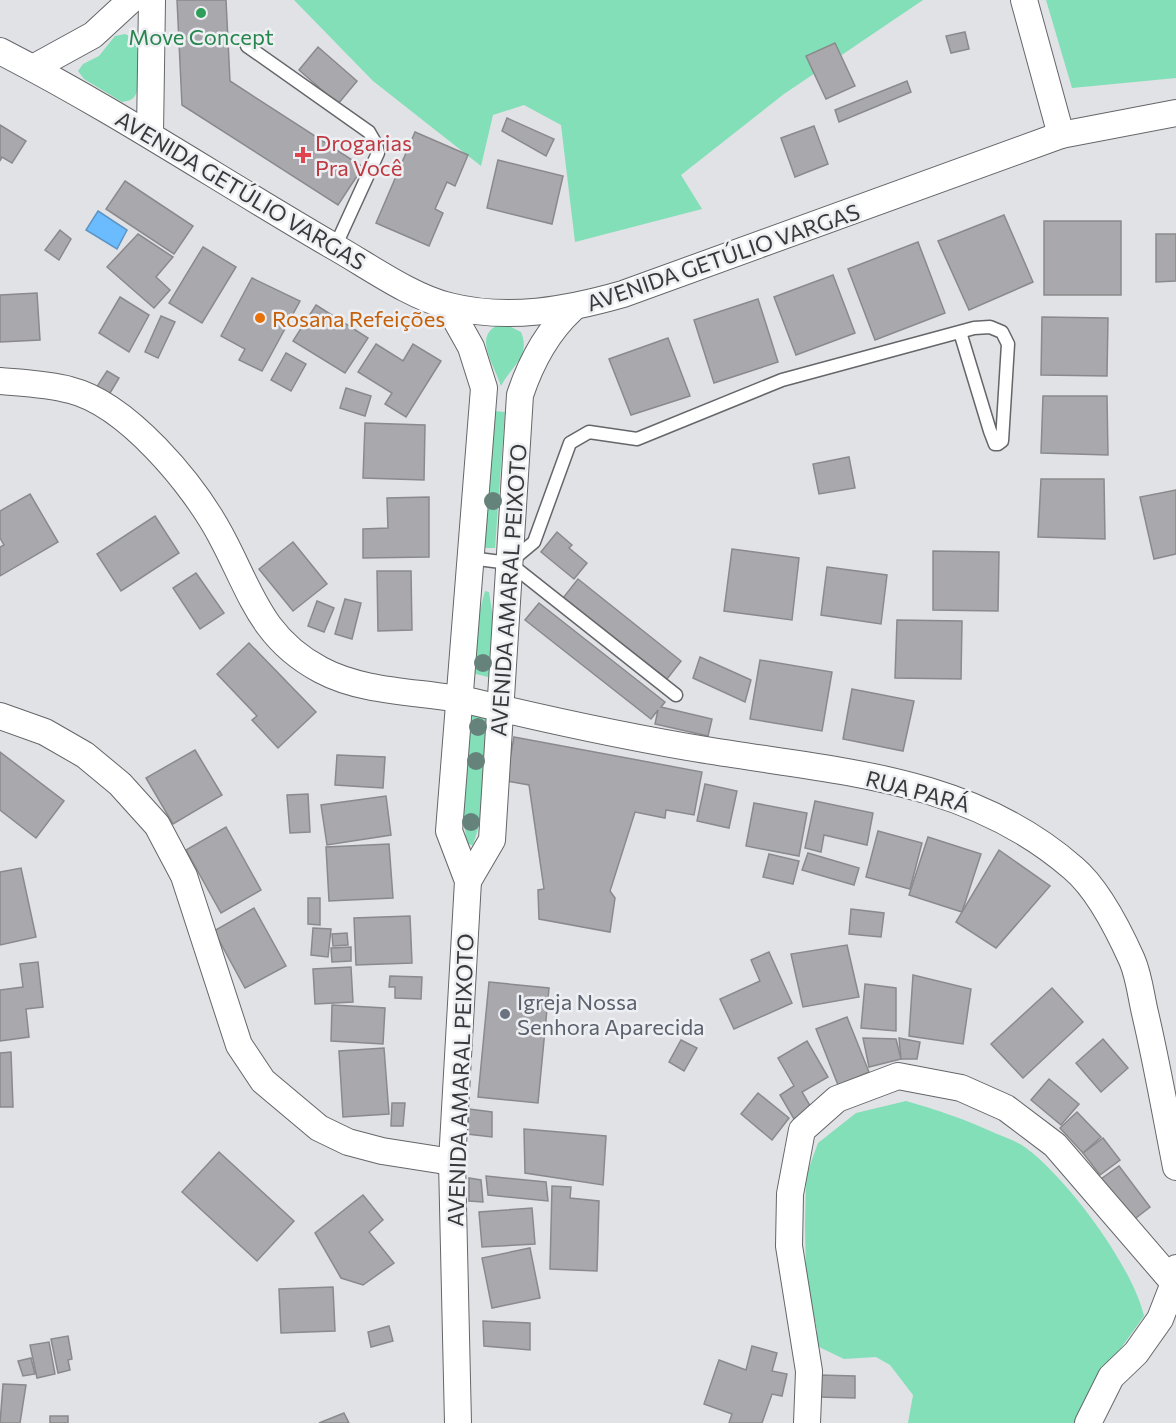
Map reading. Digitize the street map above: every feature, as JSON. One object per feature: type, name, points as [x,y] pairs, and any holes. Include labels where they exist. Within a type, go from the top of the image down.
[{"type":"street","points":[[33,68],[93,35],[131,0]]},
{"type":"street","points":[[150,133],[152,0]]},
{"type":"street","points":[[1024,0],[1061,135]]},
{"type":"street","name":"AVENIDA GETÚLIO VARGAS","points":[[0,51],[150,133],[381,275],[448,306],[507,314],[572,309],[623,294],[1061,135],[1176,113]]},
{"type":"street","name":"AVENIDA AMARAL PEIXOTO","points":[[448,306],[471,347],[484,388],[449,831],[468,881],[452,1161],[458,1423]]},
{"type":"street","name":"AVENIDA AMARAL PEIXOTO","points":[[468,881],[492,840],[520,395],[530,367],[554,325],[572,309]]},
{"type":"street","name":"RUA PARÁ","points":[[0,381],[73,390],[125,421],[178,472],[202,504],[258,612],[276,636],[297,655],[322,670],[349,681],[460,699],[608,734],[850,773],[937,792],[1007,821],[1076,869],[1104,909],[1134,965],[1176,1167]]},
{"type":"street","points":[[484,388],[520,395]]},
{"type":"street","points":[[0,716],[45,732],[85,755],[120,784],[157,825],[184,876],[239,1045],[263,1081],[288,1105],[319,1128],[348,1142],[382,1151],[452,1161]]},
{"type":"street","points":[[807,1423],[809,1371],[789,1246],[790,1194],[802,1130],[837,1099],[898,1076],[961,1088],[1006,1108],[1055,1145],[1175,1276],[1160,1318],[1136,1353],[1111,1377],[1089,1423]]},
{"type":"lane","points":[[247,46],[369,132],[376,144],[378,153],[335,247]]},
{"type":"lane","points":[[509,563],[534,542],[570,442],[589,432],[637,439],[782,380],[960,332],[990,327],[1002,332],[1008,344],[1002,441],[998,444],[995,444],[990,431],[960,332]]},
{"type":"lane","points":[[470,558],[509,563],[676,695]]},
{"type":"green space","points":[[294,0],[923,0],[784,94],[681,175],[702,209],[575,242],[561,125],[524,105],[493,115],[481,166],[373,81]]},
{"type":"green space","points":[[1046,0],[1176,0],[1176,78],[1072,88]]},
{"type":"green space","points":[[125,34],[134,38],[136,44],[139,79],[136,95],[131,100],[122,102],[84,79],[78,71],[83,64],[99,56],[115,36]]},
{"type":"green space","points":[[503,323],[521,332],[524,348],[519,360],[501,386],[486,342],[493,328]]},
{"type":"green space","points":[[494,411],[505,412],[495,548],[484,548]]},
{"type":"green space","points":[[485,591],[489,592],[494,624],[492,678],[472,673],[477,622]]},
{"type":"green space","points":[[471,712],[488,716],[485,806],[473,845],[467,844],[461,802]]},
{"type":"green space","points":[[906,1101],[963,1120],[1026,1148],[1060,1180],[1078,1201],[1113,1249],[1127,1273],[1144,1316],[1093,1387],[1074,1423],[908,1423],[913,1395],[890,1365],[876,1357],[844,1359],[815,1345],[817,1331],[806,1276],[805,1227],[806,1176],[818,1143],[856,1113]]},
{"type":"water","points":[[98,211],[127,230],[117,249],[86,230]]},
{"type":"building","points":[[177,0],[226,0],[230,81],[363,167],[338,205],[182,105]]},
{"type":"building","points":[[965,32],[969,49],[951,53],[946,36]]},
{"type":"building","points":[[835,43],[855,86],[826,99],[806,56]]},
{"type":"building","points":[[318,47],[357,81],[338,104],[299,70]]},
{"type":"building","points":[[907,81],[911,92],[839,122],[835,110]]},
{"type":"building","points":[[507,118],[554,139],[546,156],[502,131]]},
{"type":"building","points":[[0,125],[26,141],[12,163],[2,157],[0,161]]},
{"type":"building","points":[[814,126],[828,164],[795,177],[781,138]]},
{"type":"building","points":[[415,132],[468,155],[455,186],[447,182],[435,209],[443,213],[429,246],[376,223]]},
{"type":"building","points":[[498,160],[563,176],[552,224],[487,208]]},
{"type":"building","points":[[125,181],[193,226],[174,254],[106,209]]},
{"type":"building","points":[[1004,215],[1033,282],[969,310],[938,241]]},
{"type":"building","points":[[1044,221],[1121,221],[1121,295],[1044,295]]},
{"type":"building","points":[[60,230],[71,239],[59,260],[45,250]]},
{"type":"building","points":[[138,234],[173,257],[156,277],[170,290],[154,308],[107,267]]},
{"type":"building","points":[[1156,234],[1176,234],[1176,281],[1156,282]]},
{"type":"building","points":[[918,242],[945,313],[875,340],[848,269]]},
{"type":"building","points":[[203,247],[236,267],[202,323],[169,303]]},
{"type":"building","points":[[833,275],[855,333],[796,355],[774,297]]},
{"type":"building","name":"Rosana Refeições","points":[[252,278],[300,301],[262,371],[239,360],[245,349],[221,336]]},
{"type":"building","points":[[37,293],[40,340],[0,342],[0,295]]},
{"type":"building","points":[[120,297],[149,315],[129,352],[99,333]]},
{"type":"building","points":[[758,299],[778,362],[714,383],[694,320]]},
{"type":"building","points":[[316,305],[368,338],[345,373],[293,341]]},
{"type":"building","points":[[161,316],[175,322],[158,358],[145,352]]},
{"type":"building","points":[[1042,317],[1108,318],[1107,376],[1041,375]]},
{"type":"building","points":[[668,338],[690,396],[631,415],[609,359]]},
{"type":"building","points":[[376,344],[403,361],[413,344],[441,361],[406,417],[385,404],[392,393],[358,372]]},
{"type":"building","points":[[286,353],[306,364],[291,391],[271,380]]},
{"type":"building","points":[[107,371],[119,378],[107,398],[96,388]]},
{"type":"building","points":[[346,388],[371,396],[365,416],[340,408]]},
{"type":"building","points":[[1043,396],[1107,396],[1108,455],[1041,453]]},
{"type":"building","points":[[365,423],[425,425],[424,480],[363,478]]},
{"type":"building","points":[[849,457],[855,488],[819,494],[813,464]]},
{"type":"building","points":[[1041,479],[1104,479],[1105,539],[1038,537]]},
{"type":"building","points":[[1176,490],[1176,554],[1154,559],[1140,497]]},
{"type":"building","points":[[30,494],[58,542],[0,576],[0,547],[4,545],[0,538],[0,511]]},
{"type":"building","points":[[429,497],[429,557],[363,558],[363,529],[388,528],[387,498]]},
{"type":"building","points":[[155,516],[179,553],[121,591],[97,554]]},
{"type":"building","points":[[557,532],[572,545],[569,548],[587,563],[574,579],[541,552]]},
{"type":"building","points":[[293,542],[327,584],[293,611],[259,569]]},
{"type":"building","points":[[732,549],[799,558],[792,620],[724,611]]},
{"type":"building","points":[[933,551],[999,552],[998,611],[933,610]]},
{"type":"building","points":[[827,567],[887,575],[881,624],[821,615]]},
{"type":"building","points":[[377,571],[411,571],[412,630],[378,631]]},
{"type":"building","points":[[196,573],[224,613],[200,629],[173,588]]},
{"type":"building","points":[[578,579],[681,661],[667,679],[563,598]]},
{"type":"building","points":[[345,599],[361,603],[352,639],[335,634]]},
{"type":"building","points":[[317,601],[334,608],[324,632],[308,626]]},
{"type":"building","points":[[539,603],[665,702],[661,707],[712,719],[708,736],[655,724],[658,710],[651,719],[525,620]]},
{"type":"building","points":[[897,620],[962,621],[961,679],[895,678]]},
{"type":"building","points":[[249,643],[316,712],[278,748],[252,720],[257,716],[217,674]]},
{"type":"building","points":[[700,657],[751,680],[745,702],[693,678]]},
{"type":"building","points":[[760,660],[832,672],[822,731],[750,719]]},
{"type":"building","points":[[852,689],[914,701],[903,751],[843,739]]},
{"type":"building","points":[[514,737],[702,772],[694,815],[666,810],[665,818],[635,812],[610,891],[615,898],[610,932],[539,919],[538,890],[544,889],[529,785],[506,781]]},
{"type":"building","points":[[195,750],[222,795],[173,824],[146,778]]},
{"type":"building","points":[[0,752],[64,801],[36,838],[0,810]]},
{"type":"building","points":[[337,755],[385,757],[383,788],[335,785]]},
{"type":"building","points":[[705,784],[737,791],[729,828],[697,821]]},
{"type":"building","points":[[308,794],[310,832],[290,833],[287,795]]},
{"type":"building","points":[[386,796],[391,835],[327,845],[321,805]]},
{"type":"building","points":[[815,801],[873,813],[867,845],[824,835],[821,852],[805,848]]},
{"type":"building","points":[[754,803],[807,813],[799,856],[746,846]]},
{"type":"building","points":[[226,827],[261,890],[221,913],[186,850]]},
{"type":"building","points":[[878,831],[922,843],[910,889],[866,877]]},
{"type":"building","points":[[928,837],[981,854],[962,912],[909,895]]},
{"type":"building","points":[[389,844],[393,898],[329,901],[326,847]]},
{"type":"building","points":[[999,850],[1050,886],[996,948],[956,922]]},
{"type":"building","points":[[808,853],[859,868],[854,885],[802,870]]},
{"type":"building","points":[[769,854],[799,861],[793,884],[763,877]]},
{"type":"building","points":[[21,868],[36,937],[0,945],[0,872]]},
{"type":"building","points":[[308,898],[320,898],[320,925],[308,924]]},
{"type":"building","points":[[254,908],[286,966],[245,988],[214,931]]},
{"type":"building","points":[[851,909],[884,913],[881,937],[849,934]]},
{"type":"building","points":[[410,916],[412,963],[356,965],[354,918]]},
{"type":"building","points":[[313,928],[331,929],[328,957],[311,955]]},
{"type":"building","points":[[347,933],[348,945],[333,946],[332,934]]},
{"type":"building","points":[[847,945],[859,997],[803,1007],[791,954]]},
{"type":"building","points":[[351,947],[351,961],[332,962],[331,948]]},
{"type":"building","points":[[769,952],[792,1003],[734,1029],[720,999],[760,981],[751,960]]},
{"type":"building","points":[[38,962],[43,1007],[26,1009],[29,1037],[0,1041],[0,990],[23,987],[20,964]]},
{"type":"building","points":[[351,967],[353,1002],[315,1004],[313,969]]},
{"type":"building","points":[[913,975],[971,989],[963,1044],[909,1036]]},
{"type":"building","points":[[390,976],[422,977],[421,999],[395,998],[395,987],[389,987]]},
{"type":"building","points":[[489,982],[549,988],[538,1103],[478,1097]]},
{"type":"building","points":[[865,984],[896,988],[896,1031],[861,1028]]},
{"type":"building","points":[[1052,988],[1083,1022],[1023,1078],[991,1044]]},
{"type":"building","points":[[332,1005],[385,1008],[383,1044],[331,1041]]},
{"type":"building","points":[[847,1017],[869,1072],[838,1085],[816,1029]]},
{"type":"building","points":[[863,1038],[896,1039],[901,1059],[869,1067]]},
{"type":"building","points":[[899,1038],[920,1042],[917,1059],[901,1059]]},
{"type":"building","points":[[1103,1039],[1128,1068],[1101,1092],[1076,1063]]},
{"type":"building","points":[[681,1040],[697,1048],[684,1071],[669,1062]]},
{"type":"building","points":[[807,1041],[828,1077],[802,1092],[812,1109],[794,1119],[780,1095],[794,1086],[778,1058]]},
{"type":"building","points":[[384,1048],[389,1114],[343,1117],[339,1051]]},
{"type":"building","points":[[11,1052],[13,1107],[0,1107],[0,1053]]},
{"type":"building","points":[[1049,1079],[1079,1104],[1061,1125],[1031,1100]]},
{"type":"building","points":[[758,1093],[789,1118],[772,1140],[741,1114]]},
{"type":"building","points":[[392,1103],[405,1103],[403,1126],[391,1126]]},
{"type":"building","points":[[469,1109],[492,1112],[492,1137],[467,1134]]},
{"type":"building","points":[[1077,1112],[1101,1137],[1083,1153],[1060,1128]]},
{"type":"building","points":[[524,1129],[606,1136],[603,1185],[525,1173]]},
{"type":"building","points":[[1103,1138],[1120,1160],[1100,1175],[1083,1153]]},
{"type":"building","points":[[219,1152],[294,1221],[257,1261],[182,1192]]},
{"type":"building","points":[[1119,1166],[1150,1207],[1132,1221],[1101,1179]]},
{"type":"building","points":[[486,1176],[546,1182],[548,1201],[488,1195]]},
{"type":"building","points":[[469,1178],[481,1180],[483,1202],[469,1201]]},
{"type":"building","points":[[552,1186],[571,1187],[570,1198],[599,1201],[597,1271],[550,1269]]},
{"type":"building","points":[[363,1195],[383,1220],[369,1232],[394,1263],[363,1285],[341,1278],[315,1233]]},
{"type":"building","points":[[532,1208],[535,1244],[482,1247],[479,1212]]},
{"type":"building","points":[[530,1248],[540,1298],[492,1308],[482,1258]]},
{"type":"building","points":[[333,1287],[335,1331],[281,1333],[279,1289]]},
{"type":"building","points":[[483,1321],[530,1323],[530,1350],[484,1346]]},
{"type":"building","points":[[389,1326],[393,1341],[371,1347],[368,1332]]},
{"type":"building","points":[[68,1336],[72,1359],[68,1360],[70,1370],[58,1373],[51,1339]]},
{"type":"building","points":[[49,1342],[55,1374],[37,1378],[30,1345]]},
{"type":"building","points":[[752,1346],[777,1353],[772,1371],[787,1374],[782,1396],[772,1394],[762,1423],[729,1423],[732,1414],[704,1404],[719,1360],[746,1370]]},
{"type":"building","points":[[31,1358],[35,1374],[23,1376],[18,1361]]},
{"type":"building","points":[[819,1375],[855,1376],[855,1398],[818,1397]]},
{"type":"building","points":[[3,1384],[26,1385],[20,1423],[0,1423]]},
{"type":"building","points":[[344,1413],[349,1423],[319,1423]]},
{"type":"building","points":[[50,1416],[68,1416],[68,1423],[50,1423]]},
{"type":"place","name":"Move Concept","points":[[201,13]]},
{"type":"place","name":"Drogarias Pra Você","points":[[303,155]]},
{"type":"place","name":"Rosana Refeições","points":[[260,318]]},
{"type":"place","name":"Igreja Nossa Senhora Aparecida","points":[[505,1014]]}]
